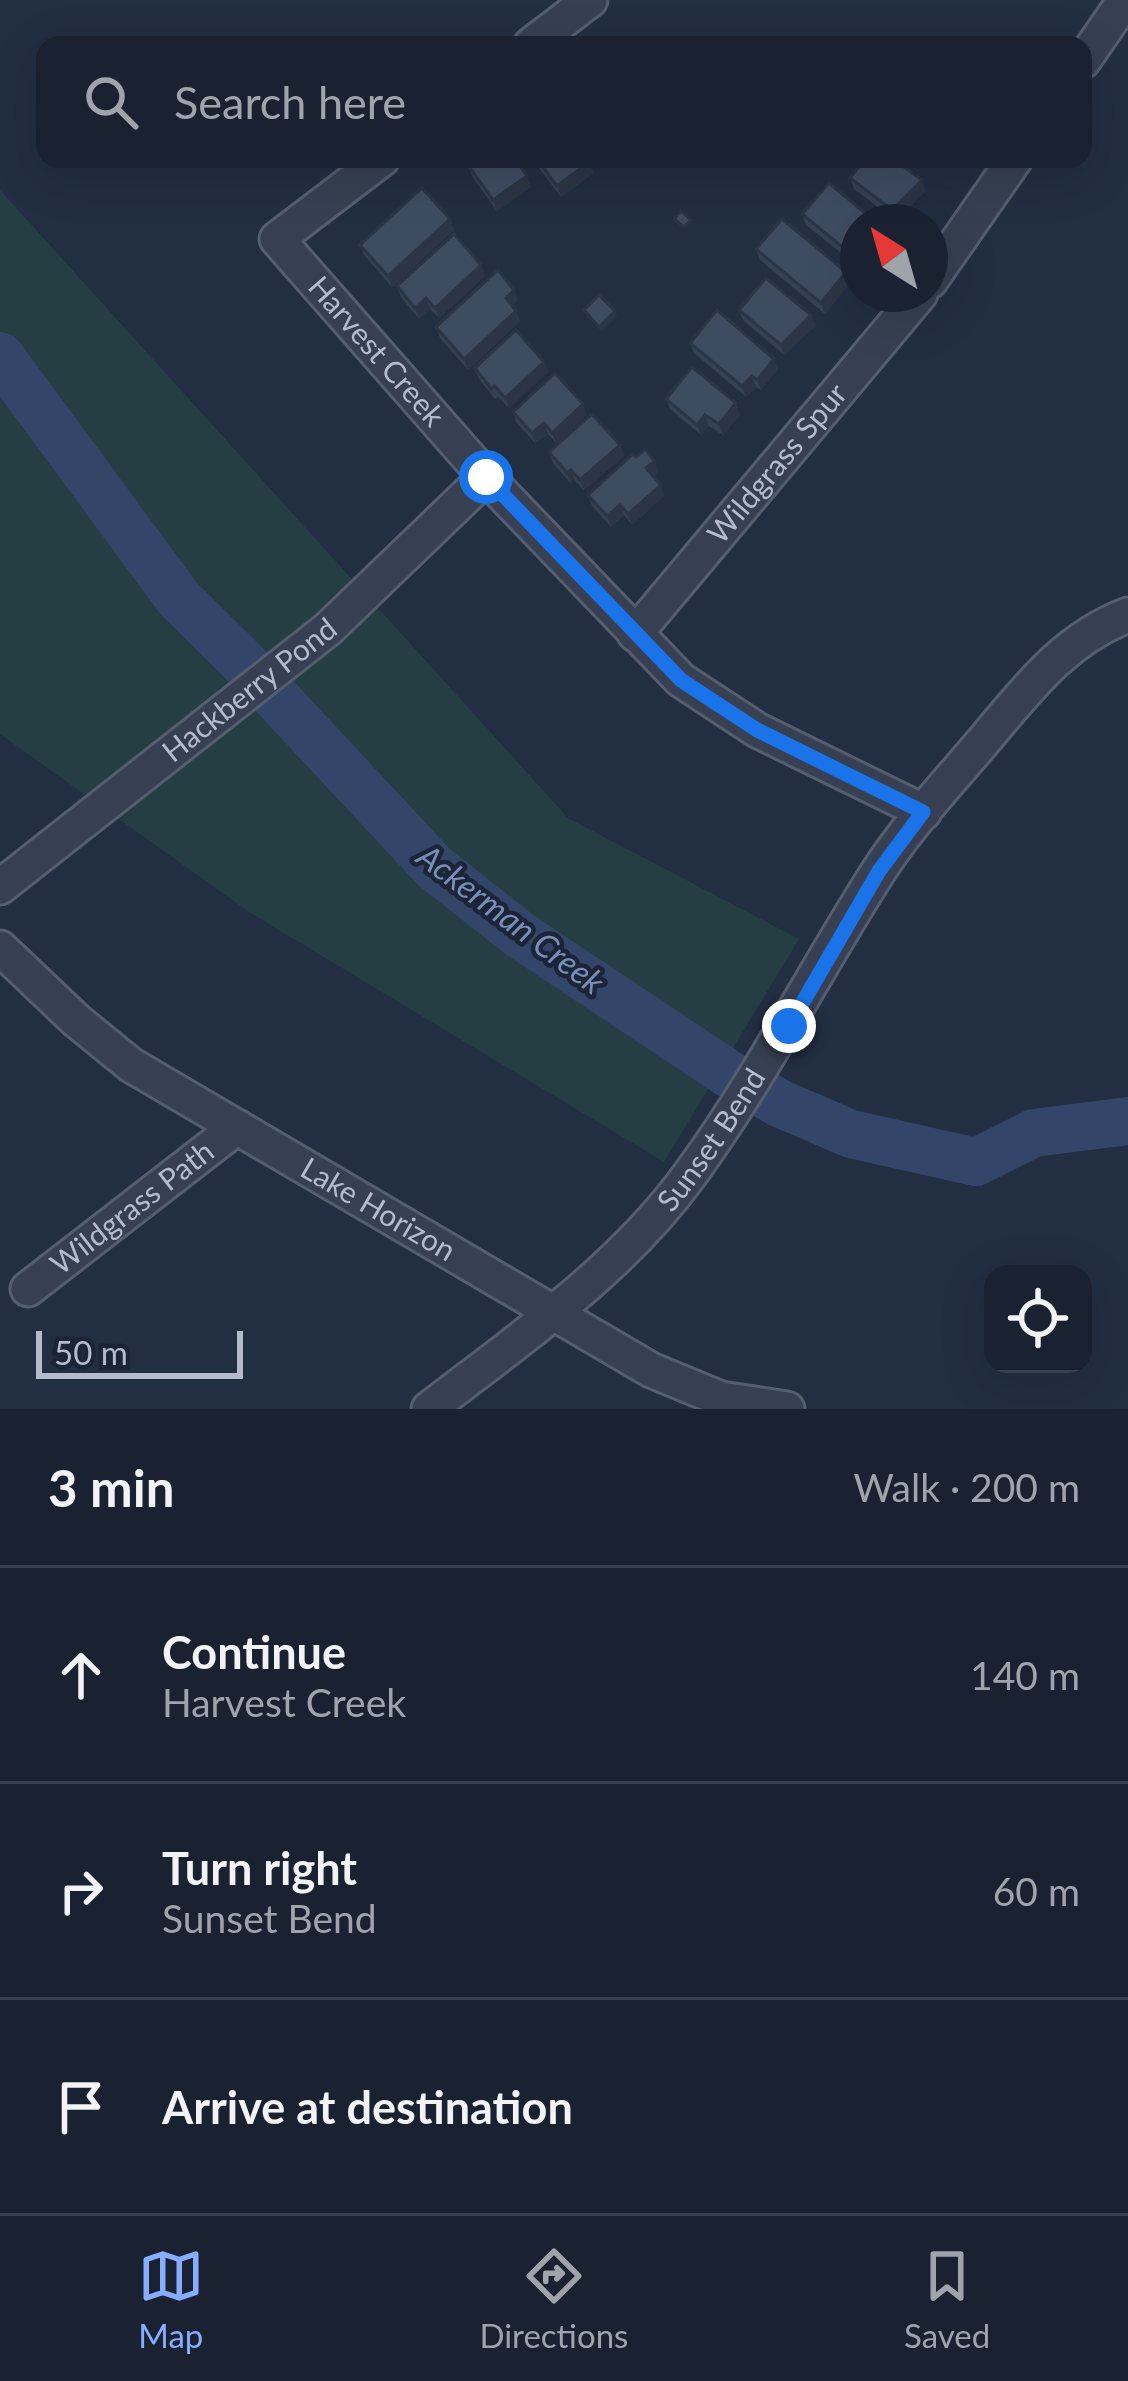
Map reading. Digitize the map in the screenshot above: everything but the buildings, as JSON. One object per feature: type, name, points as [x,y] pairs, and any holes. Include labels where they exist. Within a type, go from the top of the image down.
[{"type":"street","points":[[543,36],[590,0]]},
{"type":"street","points":[[1092,48],[1125,0]]},
{"type":"street","name":"Harvest Creek","points":[[370,168],[277,239],[486,477],[681,680],[757,730],[923,812]]},
{"type":"street","points":[[948,255],[1009,168]]},
{"type":"street","name":"Wildgrass Spur","points":[[635,634],[905,312]]},
{"type":"street","name":"Hackberry Pond","points":[[0,887],[328,629],[486,477]]},
{"type":"street","name":"Sunset Bend","points":[[429,1409],[553,1313],[633,1241],[689,1176],[719,1132],[789,1026],[879,871],[923,812],[1048,665],[1076,641],[1128,615]]},
{"type":"street","name":"Lake Horizon","points":[[0,948],[131,1065],[553,1313],[651,1370],[721,1400],[787,1409]]},
{"type":"street","name":"Wildgrass Path","points":[[28,1289],[237,1127]]},
{"type":"green space","points":[[0,190],[568,818],[799,939],[664,1162],[249,912],[0,734]]},
{"type":"waterway","name":"Ackerman Creek","points":[[0,356],[179,599],[434,867],[520,935],[729,1074],[779,1103],[851,1134],[976,1162],[1034,1133],[1128,1121]]},
{"type":"route","points":[[486,477],[681,680],[757,730],[923,812],[879,871],[789,1026]]}]
